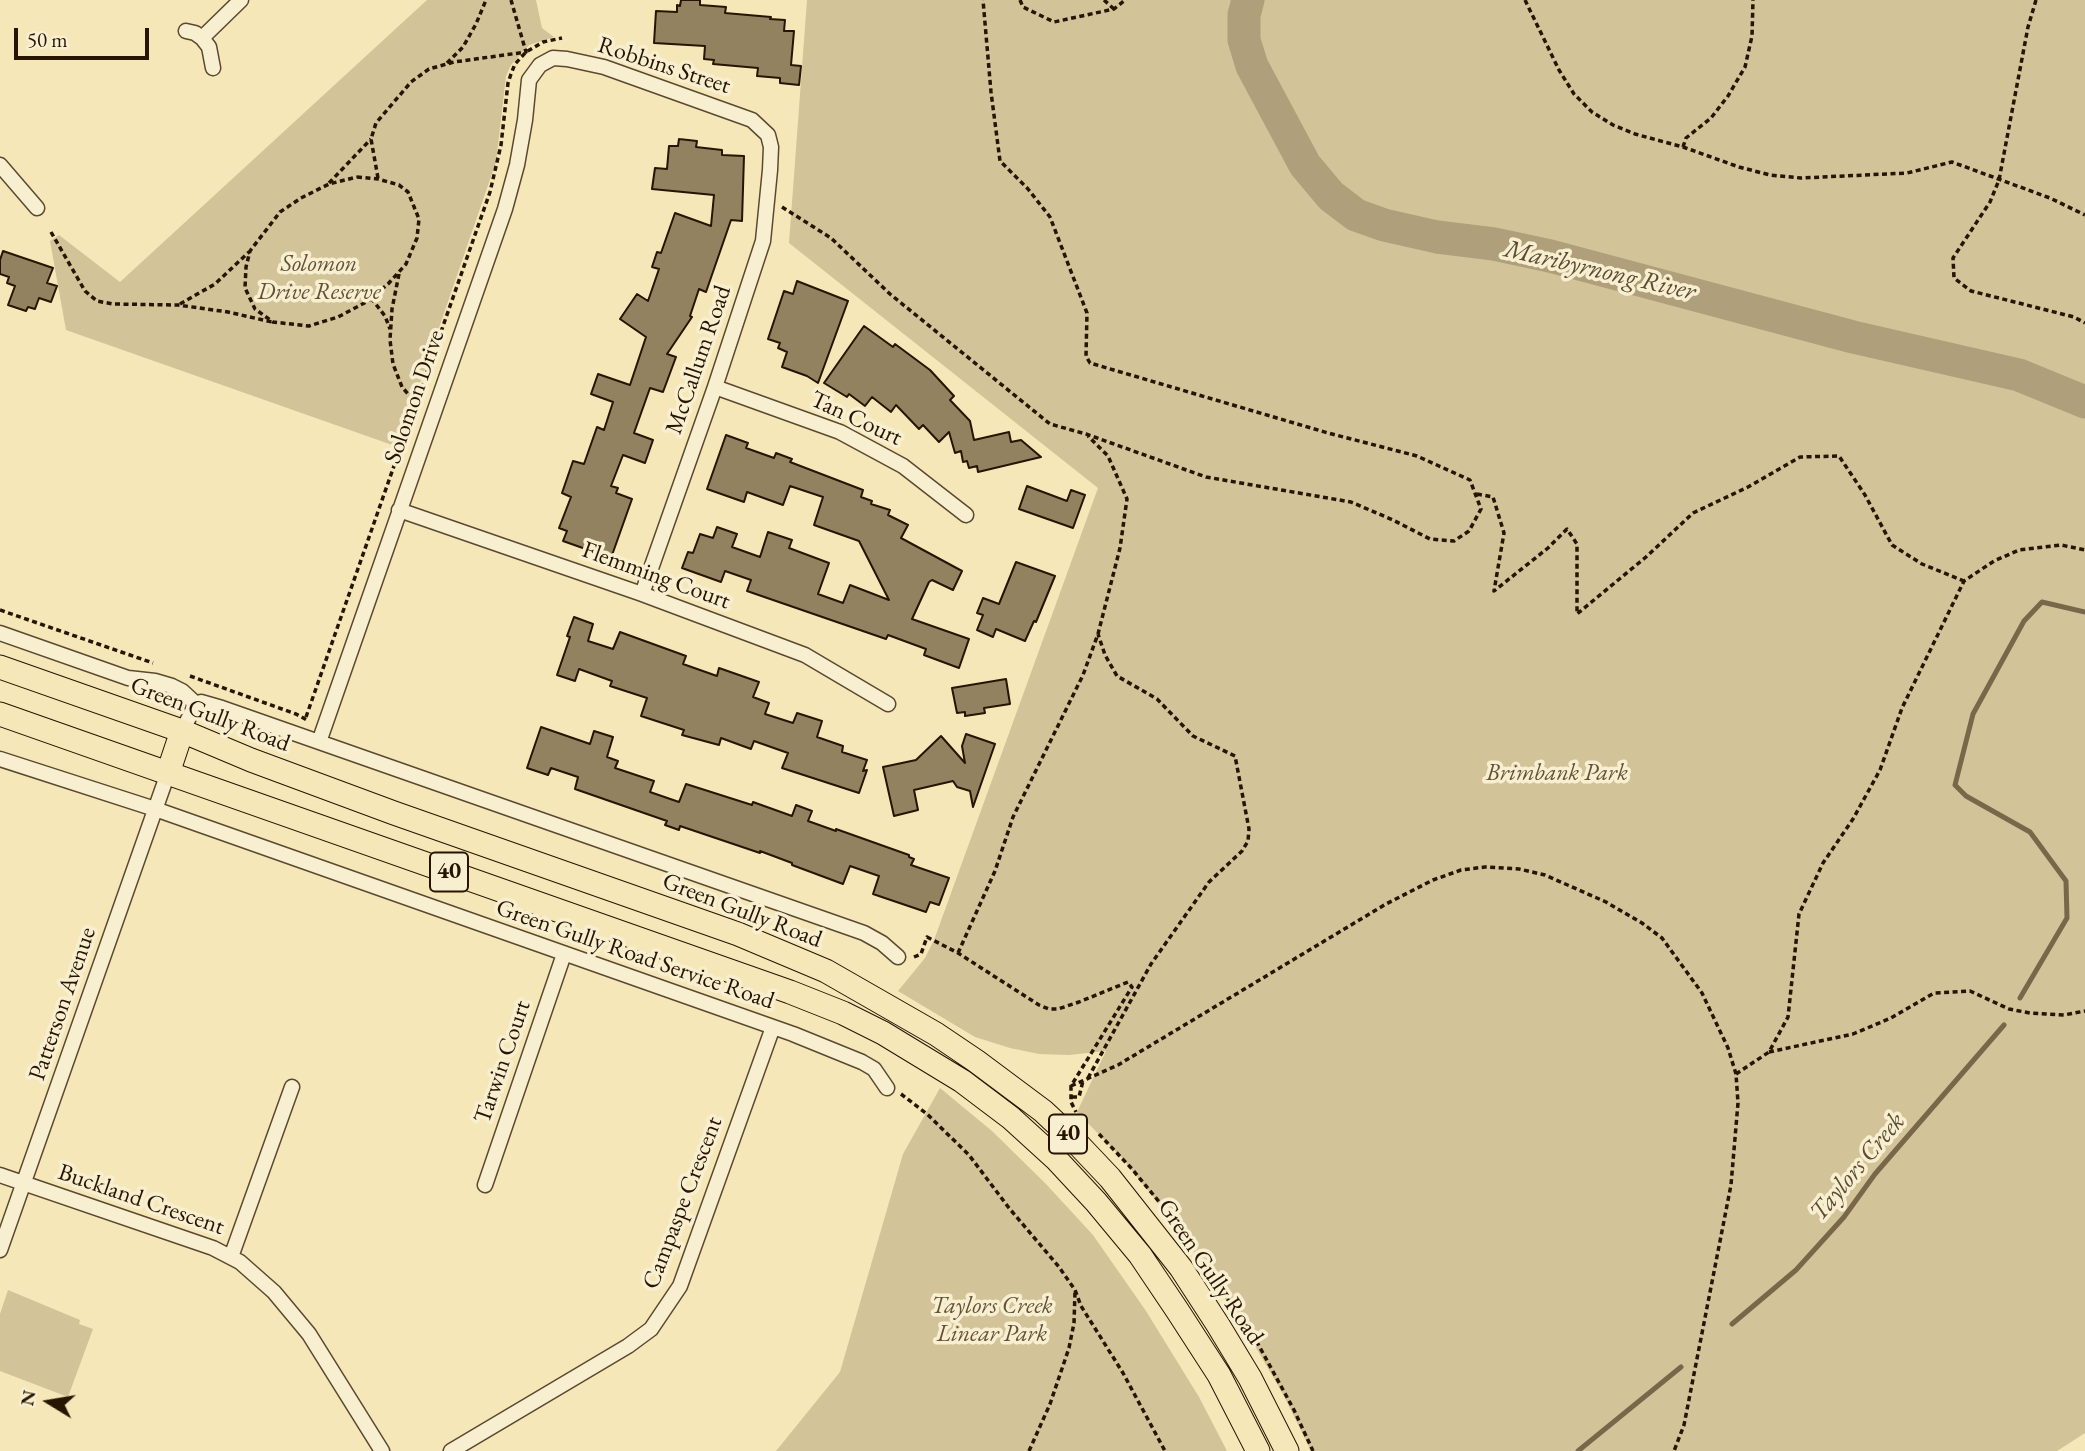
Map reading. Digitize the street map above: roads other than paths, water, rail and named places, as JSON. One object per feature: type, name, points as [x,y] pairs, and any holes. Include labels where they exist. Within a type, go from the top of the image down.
[{"type":"main road","name":"Green Gully Road","points":[[0,667],[182,731],[251,760],[381,808],[738,934],[826,971],[890,1006],[946,1041],[1043,1111],[1110,1178],[1181,1268],[1250,1378],[1287,1451]]},
{"type":"main road","name":"Green Gully Road","points":[[0,714],[790,992],[843,1013],[883,1033],[962,1082],[1011,1118],[1056,1159],[1096,1202],[1140,1255],[1177,1310],[1219,1375],[1258,1451]]},
{"type":"main road","points":[[168,773],[182,731]]},
{"type":"street","points":[[202,38],[241,0]]},
{"type":"street","points":[[186,31],[195,33],[209,47],[213,68]]},
{"type":"street","name":"Robbins Street","points":[[540,65],[553,58],[560,58],[604,68],[752,120],[768,135]]},
{"type":"street","name":"Solomon Drive","points":[[319,741],[505,209],[517,165],[525,120],[528,80],[540,65]]},
{"type":"street","name":"McCallum Road","points":[[642,594],[763,241],[771,159],[768,135]]},
{"type":"street","points":[[0,165],[37,208]]},
{"type":"street","name":"Tan Court","points":[[715,387],[840,432],[903,466],[966,515]]},
{"type":"street","name":"Flemming Court","points":[[399,510],[642,594],[805,655],[888,704]]},
{"type":"street","points":[[0,633],[128,678],[172,686],[196,704]]},
{"type":"street","points":[[182,731],[196,704],[201,702],[222,708],[864,933],[882,943],[898,957]]},
{"type":"street","name":"Green Gully Road Service Road","points":[[0,759],[155,809],[773,1027],[862,1062],[874,1069],[887,1088]]},
{"type":"street","name":"Patterson Avenue","points":[[0,1250],[168,773]]},
{"type":"street","name":"Tarwin Court","points":[[485,1185],[564,954]]},
{"type":"street","name":"Campaspe Crescent","points":[[451,1451],[628,1346],[651,1329],[680,1286],[773,1027]]},
{"type":"street","points":[[231,1256],[292,1087]]},
{"type":"street","name":"Buckland Crescent","points":[[0,1175],[231,1256],[257,1275],[291,1310],[325,1358],[382,1451]]},
{"type":"waterway","name":"Maribyrnong River","points":[[1248,0],[1244,15],[1244,40],[1252,66],[1305,165],[1331,196],[1356,215],[1384,225],[1437,237],[1494,244],[1550,256],[1853,337],[2019,375],[2085,402]]},
{"type":"waterway","name":"Taylors Creek","points":[[2020,998],[2067,918],[2066,881],[2030,832],[1966,796],[1955,785],[1973,714],[2024,621],[2042,602],[2085,612]]},
{"type":"waterway","name":"Taylors Creek","points":[[1732,1324],[1796,1270],[1844,1217],[1875,1174],[2004,1025]]},
{"type":"waterway","name":"Taylors Creek","points":[[1578,1451],[1681,1367]]},
{"type":"park label","name":"Solomon Drive Reserve","points":[[319,278]]},
{"type":"park label","name":"Brimbank Park","points":[[1557,773]]},
{"type":"park label","name":"Taylors Creek Linear Park","points":[[992,1320]]}]
